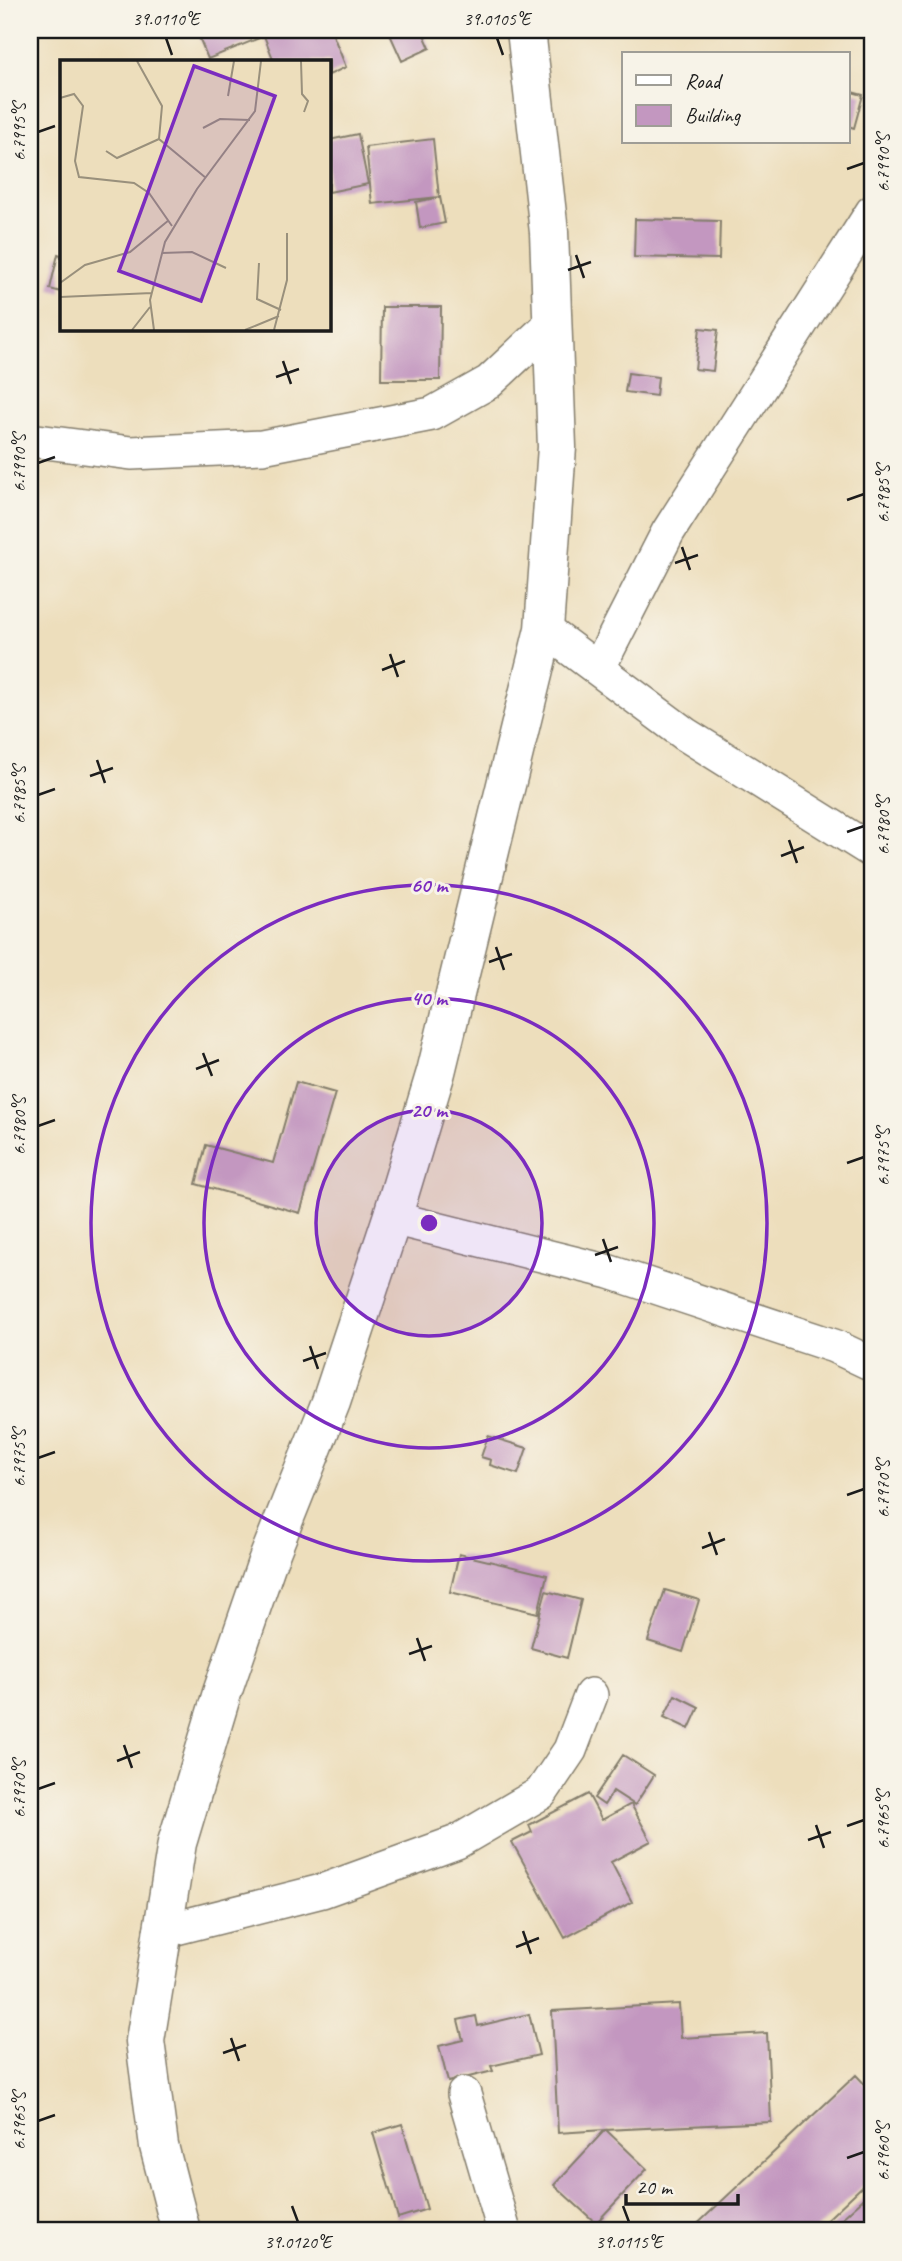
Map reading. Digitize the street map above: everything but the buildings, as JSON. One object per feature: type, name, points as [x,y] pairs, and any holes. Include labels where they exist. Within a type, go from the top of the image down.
[{"type":"street","points":[[181,2231],[159,2146],[145,2041],[160,1932],[177,1843],[222,1693],[267,1562],[331,1402],[392,1218],[436,1072],[544,629],[557,447],[549,232],[526,30]]},
{"type":"street","points":[[598,669],[668,533],[872,212]]},
{"type":"street","points":[[30,440],[131,453],[262,447],[432,414],[489,382],[552,323]]},
{"type":"street","points":[[544,629],[685,734],[872,851]]},
{"type":"street","points":[[392,1218],[611,1272],[834,1346],[872,1364]]},
{"type":"street","points":[[160,1932],[322,1891],[457,1842],[541,1793],[570,1750],[591,1695]]},
{"type":"street","points":[[464,2094],[504,2231]]}]
